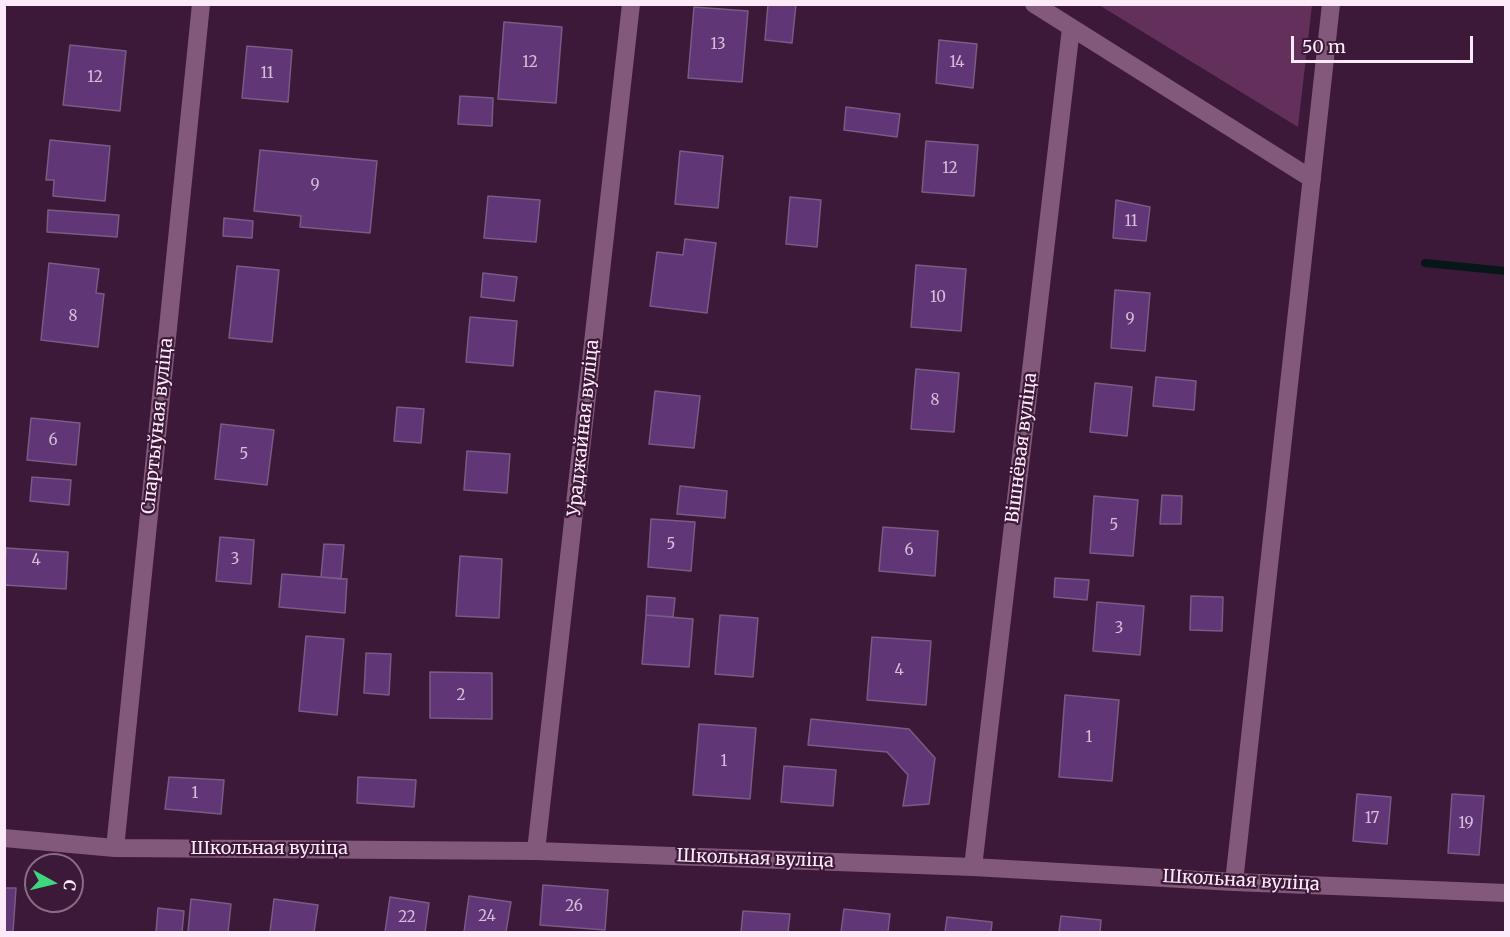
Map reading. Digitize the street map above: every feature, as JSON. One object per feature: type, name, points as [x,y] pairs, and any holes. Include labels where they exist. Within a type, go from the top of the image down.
[{"type":"street","name":"Спартыўная вуліца","points":[[115,848],[201,4]]},
{"type":"street","name":"Ураджайная вуліца","points":[[536,852],[631,4]]},
{"type":"street","points":[[1034,4],[1312,179]]},
{"type":"street","points":[[1234,882],[1331,4]]},
{"type":"street","name":"Вішнёвая вуліца","points":[[973,867],[1071,28]]},
{"type":"street","name":"Школьная вуліца","points":[[4,838],[115,848],[536,852],[973,867],[1234,882],[1506,892]]},
{"type":"shaded area","points":[[1099,5],[1312,5],[1298,127]]},
{"type":"building","points":[[768,4],[796,4],[792,43],[765,40]]},
{"type":"building","points":[[694,7],[748,11],[742,82],[688,78]]},
{"type":"building","points":[[504,22],[562,27],[556,103],[498,99]]},
{"type":"building","points":[[939,40],[977,44],[973,88],[936,83]]},
{"type":"building","points":[[70,45],[126,51],[120,111],[63,105]]},
{"type":"building","points":[[247,46],[292,50],[288,102],[242,98]]},
{"type":"building","points":[[460,96],[493,98],[492,126],[458,124]]},
{"type":"building","points":[[846,107],[900,114],[897,137],[844,130]]},
{"type":"building","points":[[50,140],[110,146],[105,201],[53,196],[54,180],[46,180]]},
{"type":"building","points":[[926,141],[978,145],[974,196],[922,192]]},
{"type":"building","points":[[260,150],[377,161],[370,233],[300,227],[301,216],[254,211]]},
{"type":"building","points":[[680,151],[723,156],[718,208],[675,204]]},
{"type":"building","points":[[488,196],[540,200],[536,242],[484,238]]},
{"type":"building","points":[[790,197],[821,200],[817,247],[786,244]]},
{"type":"building","points":[[1116,200],[1150,207],[1146,241],[1113,238]]},
{"type":"building","points":[[48,210],[119,215],[117,237],[47,232]]},
{"type":"building","points":[[224,218],[253,221],[252,238],[223,236]]},
{"type":"building","points":[[685,239],[716,243],[707,313],[650,306],[657,252],[683,255]]},
{"type":"building","points":[[49,263],[99,269],[96,293],[104,294],[98,347],[41,340]]},
{"type":"building","points":[[916,265],[966,269],[961,331],[911,327]]},
{"type":"building","points":[[237,266],[279,270],[272,342],[229,338]]},
{"type":"building","points":[[483,273],[517,277],[514,301],[481,297]]},
{"type":"building","points":[[1115,290],[1150,293],[1145,351],[1111,348]]},
{"type":"building","points":[[470,317],[517,321],[513,366],[466,362]]},
{"type":"building","points":[[916,369],[959,373],[954,432],[911,429]]},
{"type":"building","points":[[1156,377],[1196,381],[1194,410],[1153,406]]},
{"type":"building","points":[[1095,383],[1132,387],[1127,436],[1090,432]]},
{"type":"building","points":[[655,391],[700,396],[694,448],[649,444]]},
{"type":"building","points":[[397,407],[424,409],[421,443],[394,441]]},
{"type":"building","points":[[31,418],[80,423],[76,465],[27,460]]},
{"type":"building","points":[[221,424],[274,430],[267,485],[215,479]]},
{"type":"building","points":[[467,451],[510,454],[507,493],[464,490]]},
{"type":"building","points":[[32,477],[71,480],[69,505],[30,501]]},
{"type":"building","points":[[680,486],[727,491],[725,518],[677,514]]},
{"type":"building","points":[[1162,495],[1182,496],[1181,524],[1160,524]]},
{"type":"building","points":[[1094,496],[1138,500],[1133,556],[1090,553]]},
{"type":"building","points":[[651,519],[695,522],[691,571],[648,567]]},
{"type":"building","points":[[883,527],[938,531],[935,576],[879,571]]},
{"type":"building","points":[[220,537],[254,540],[251,584],[216,581]]},
{"type":"building","points":[[324,544],[344,545],[341,579],[321,577]]},
{"type":"building","points":[[6,548],[68,552],[66,589],[4,585]]},
{"type":"building","points":[[460,556],[502,559],[499,618],[456,616]]},
{"type":"building","points":[[282,574],[347,579],[345,613],[279,607]]},
{"type":"building","points":[[1055,578],[1089,580],[1087,600],[1054,597]]},
{"type":"building","points":[[647,596],[675,598],[673,617],[646,615]]},
{"type":"building","points":[[1191,596],[1223,597],[1222,631],[1190,630]]},
{"type":"building","points":[[1097,602],[1144,606],[1140,655],[1093,651]]},
{"type":"building","points":[[646,615],[693,619],[689,667],[642,664]]},
{"type":"building","points":[[720,615],[758,618],[753,677],[715,674]]},
{"type":"building","points":[[306,636],[344,639],[337,715],[299,711]]},
{"type":"building","points":[[872,637],[931,641],[926,705],[867,700]]},
{"type":"building","points":[[366,653],[391,654],[389,695],[364,693]]},
{"type":"building","points":[[430,672],[492,673],[492,719],[430,718]]},
{"type":"building","points":[[1065,695],[1119,700],[1112,781],[1059,777]]},
{"type":"building","points":[[811,719],[909,729],[935,758],[929,804],[903,806],[908,775],[887,752],[808,745]]},
{"type":"building","points":[[699,724],[756,728],[750,799],[693,795]]},
{"type":"building","points":[[784,766],[836,770],[833,806],[781,802]]},
{"type":"building","points":[[169,777],[224,780],[221,814],[165,809]]},
{"type":"building","points":[[358,777],[416,780],[414,807],[357,803]]},
{"type":"building","points":[[1357,794],[1391,797],[1387,844],[1353,841]]},
{"type":"building","points":[[1452,794],[1484,796],[1479,855],[1448,853]]},
{"type":"building","points":[[543,885],[608,890],[605,930],[540,925]]},
{"type":"building","points":[[4,888],[16,888],[13,932],[4,932]]},
{"type":"building","points":[[469,896],[511,902],[506,932],[464,932]]},
{"type":"building","points":[[390,897],[429,903],[425,932],[385,932]]},
{"type":"building","points":[[191,899],[231,904],[228,932],[188,932]]},
{"type":"building","points":[[274,899],[318,905],[314,932],[270,932]]},
{"type":"building","points":[[158,908],[184,911],[182,932],[156,932]]},
{"type":"building","points":[[844,909],[890,914],[888,932],[841,932]]},
{"type":"building","points":[[743,911],[790,914],[788,932],[741,932]]},
{"type":"building","points":[[1061,916],[1101,920],[1100,932],[1059,932]]},
{"type":"building","points":[[947,917],[992,922],[991,932],[945,932]]},
{"type":"waterway","points":[[1425,263],[1506,271]]}]
